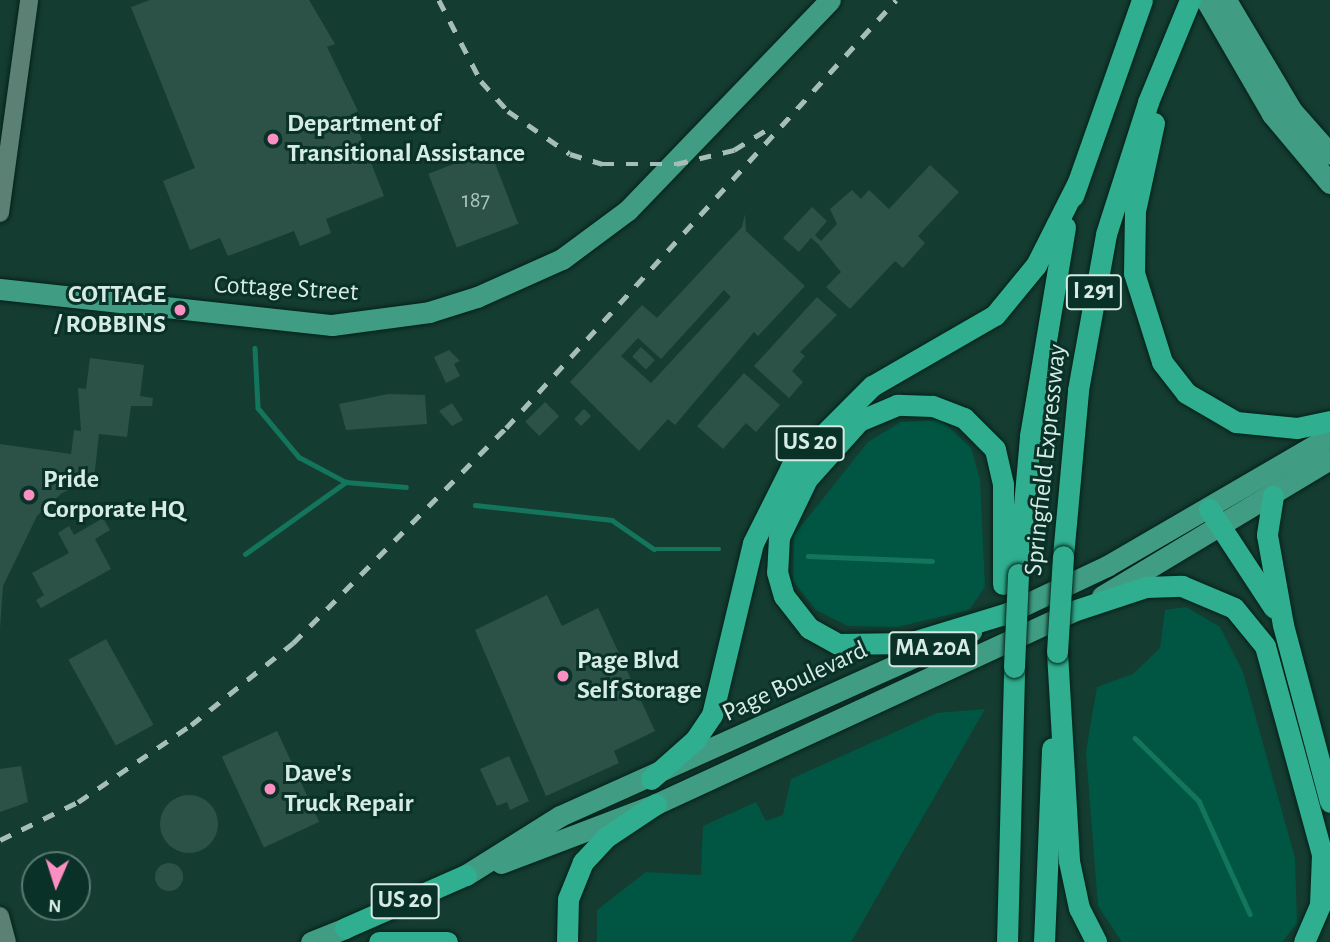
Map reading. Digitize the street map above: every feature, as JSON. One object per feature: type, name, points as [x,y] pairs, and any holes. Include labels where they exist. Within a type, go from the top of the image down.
[{"type":"highway","name":"Springfield Expressway","points":[[1007,942],[1011,579],[1047,322],[1077,184],[1142,0]]},
{"type":"highway","name":"Springfield Expressway","points":[[1044,942],[1057,652],[1073,425],[1101,260],[1172,38],[1190,0]]},
{"type":"highway","points":[[1172,38],[1133,225],[1137,292],[1159,356],[1182,389],[1231,420],[1297,428],[1330,421]]},
{"type":"highway","name":"US 20","points":[[651,779],[695,740],[712,715],[753,543],[791,467],[872,386],[995,315],[1036,265],[1077,184]]},
{"type":"highway","points":[[1008,613],[909,643],[838,644],[790,607],[777,572],[779,537],[807,479],[859,421],[897,405],[932,406],[973,424],[997,455],[1011,579]]},
{"type":"highway","points":[[1273,496],[1267,535],[1283,625],[1330,802]]},
{"type":"highway","points":[[1209,509],[1283,625]]},
{"type":"highway","name":"US 20","points":[[1076,610],[1146,587],[1188,587],[1234,608],[1265,646],[1322,855],[1320,905],[1304,942]]},
{"type":"highway","points":[[1057,652],[1069,861],[1083,918],[1096,942]]},
{"type":"highway","points":[[567,942],[568,899],[583,862],[605,838],[656,804]]},
{"type":"highway","points":[[1000,942],[1007,870]]},
{"type":"highway","name":"Page Boulevard","points":[[345,928],[466,875]]},
{"type":"highway","points":[[379,942],[447,942]]},
{"type":"main road","name":"Cottage Street","points":[[0,289],[332,325],[429,312],[477,297],[562,259],[628,210],[830,0]]},
{"type":"main road","points":[[1214,3],[1292,111],[1330,154]]},
{"type":"main road","points":[[1214,3],[1272,114],[1330,183]]},
{"type":"main road","name":"Page Boulevard","points":[[466,875],[560,816],[651,779],[1008,613],[1209,509],[1330,436]]},
{"type":"main road","name":"Page Boulevard","points":[[466,875],[656,804],[1076,610],[1222,528],[1330,459]]},
{"type":"main road","name":"Page Boulevard","points":[[311,942],[345,928]]},
{"type":"street","points":[[0,213],[29,0]]},
{"type":"street","points":[[0,916],[7,942]]},
{"type":"green space","points":[[941,420],[971,448],[980,479],[985,587],[969,610],[897,627],[848,626],[816,610],[793,581],[794,535],[868,442],[901,422]]},
{"type":"green space","points":[[1186,607],[1220,627],[1243,672],[1295,858],[1297,923],[1282,942],[1122,942],[1098,906],[1086,752],[1097,687],[1133,674],[1160,648],[1165,610]]},
{"type":"green space","points":[[985,709],[851,942],[597,942],[597,910],[646,872],[701,875],[703,826],[756,802],[766,821],[783,815],[791,779],[937,713]]},
{"type":"building","name":"Department of Transitional Assistance","points":[[150,0],[309,0],[335,44],[327,47],[358,111],[352,114],[384,196],[326,219],[331,233],[300,246],[294,231],[228,256],[220,238],[190,250],[163,181],[195,168],[131,7]]},
{"type":"building","points":[[490,150],[518,224],[457,247],[428,174]]},
{"type":"building","points":[[930,165],[959,192],[918,236],[925,243],[903,268],[895,261],[850,309],[826,287],[841,272],[818,244],[811,238],[799,252],[783,238],[812,207],[827,221],[815,235],[821,241],[837,224],[830,209],[852,190],[861,199],[869,190],[889,209]]},
{"type":"building","points":[[745,214],[746,231],[805,286],[758,336],[754,332],[675,425],[668,419],[639,451],[570,382],[642,305],[657,318],[742,227]],"holes":[[[724,290],[731,297],[651,383],[621,356],[638,338],[661,359]]]},
{"type":"building","points":[[817,297],[837,315],[800,352],[805,356],[792,371],[803,382],[789,398],[754,366]]},
{"type":"building","points":[[641,347],[655,360],[646,369],[632,357]]},
{"type":"building","points":[[449,350],[460,361],[454,364],[460,376],[446,383],[434,357]]},
{"type":"building","name":"Pride Corporate HQ","points":[[90,358],[144,365],[140,396],[153,398],[152,406],[131,406],[127,437],[99,434],[94,479],[62,493],[37,516],[3,586],[0,629],[0,444],[71,454],[74,430],[81,431],[78,388],[86,389]]},
{"type":"building","points":[[744,373],[780,405],[756,432],[746,423],[723,449],[697,426]]},
{"type":"building","points":[[388,394],[425,395],[427,424],[346,430],[339,404]]},
{"type":"building","points":[[545,402],[559,416],[539,436],[525,422]]},
{"type":"building","points":[[452,403],[463,420],[452,426],[439,411]]},
{"type":"building","points":[[584,409],[591,416],[581,426],[574,419]]},
{"type":"building","points":[[103,518],[110,530],[95,539],[111,569],[41,608],[36,600],[44,595],[32,573],[69,553],[58,533],[69,526],[74,535]]},
{"type":"building","name":"Page Blvd Self Storage","points":[[547,595],[562,626],[598,608],[655,731],[614,751],[619,763],[546,796],[475,630]]},
{"type":"building","points":[[106,639],[154,725],[116,746],[68,660]]},
{"type":"building","name":"Dave's Truck Repair","points":[[277,731],[319,822],[264,847],[222,757]]},
{"type":"building","points":[[509,756],[529,801],[510,810],[507,802],[497,806],[480,769]]},
{"type":"building","points":[[21,766],[28,802],[0,812],[0,769]]},
{"type":"building","points":[[189,795],[205,800],[213,808],[218,824],[213,840],[205,848],[189,853],[173,848],[165,840],[160,824],[165,808],[173,800]]},
{"type":"building","points":[[169,863],[179,867],[183,877],[179,887],[169,891],[159,887],[155,877],[159,867]]},
{"type":"waterway","points":[[255,348],[258,408],[299,457],[346,482],[406,487]]},
{"type":"waterway","points":[[245,554],[346,482]]},
{"type":"waterway","points":[[475,505],[612,520],[654,549],[719,549]]},
{"type":"waterway","points":[[808,556],[932,561]]},
{"type":"waterway","points":[[1135,738],[1199,801],[1250,914]]},
{"type":"railway","points":[[439,0],[481,81],[508,111],[570,154],[602,164],[676,164],[734,150],[766,130]]},
{"type":"railway","points":[[0,840],[78,802],[191,725],[293,643],[506,428],[896,0]]},
{"type":"place","name":"Department of Transitional Assistance","points":[[273,139]]},
{"type":"place","name":"COTTAGE / ROBBINS","points":[[180,310]]},
{"type":"place","name":"Pride Corporate HQ","points":[[29,495]]},
{"type":"place","name":"Page Blvd Self Storage","points":[[563,676]]},
{"type":"place","name":"Dave's Truck Repair","points":[[270,789]]}]
